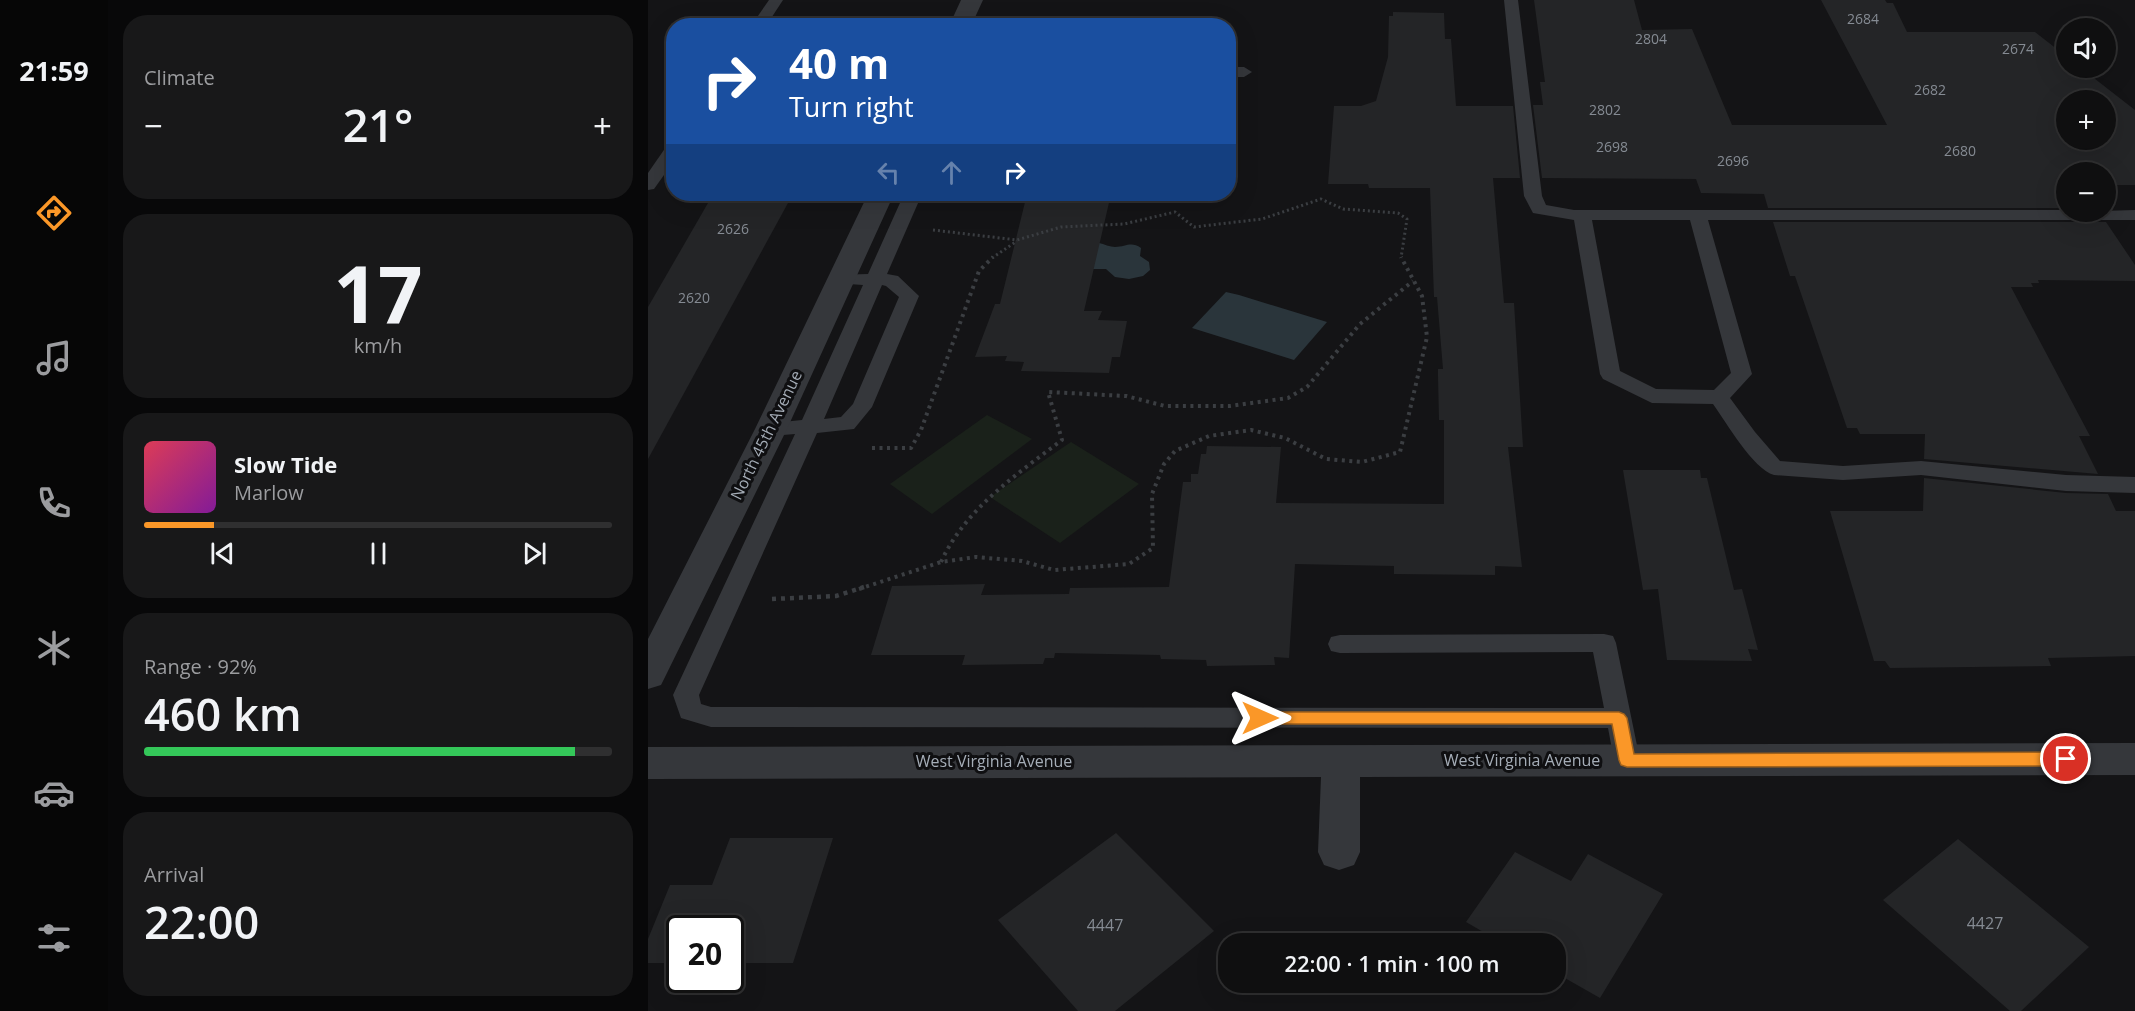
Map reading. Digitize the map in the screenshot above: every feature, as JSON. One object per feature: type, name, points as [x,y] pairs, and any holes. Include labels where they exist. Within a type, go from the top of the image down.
[{"type":"street","points":[[964,18],[972,0]]},
{"type":"street","name":"North 45th Avenue","points":[[648,675],[771,429],[878,201]]},
{"type":"street","name":"West Virginia Avenue","points":[[648,763],[2135,759]]},
{"type":"street","points":[[1339,852],[1341,760]]},
{"type":"lane","points":[[764,18],[776,0]]},
{"type":"lane","points":[[1511,0],[1533,196],[1539,209],[1582,215],[2135,215]]},
{"type":"lane","points":[[648,185],[666,159]]},
{"type":"lane","points":[[908,204],[805,437],[686,695],[690,711],[711,717],[1619,718]]},
{"type":"lane","points":[[1582,215],[1610,374],[1652,396],[1719,397],[1742,374],[1698,215]]},
{"type":"lane","points":[[771,429],[805,437],[847,424],[862,407],[909,296],[891,280],[841,279]]},
{"type":"lane","points":[[1719,397],[1747,437],[1774,468],[1843,473],[1921,468],[2066,483],[2135,486]]},
{"type":"lane","points":[[1340,644],[1604,643],[1627,760]]},
{"type":"path","points":[[730,599],[836,596],[941,562],[976,557],[1022,561],[1054,570],[1129,564],[1153,548],[1152,494],[1164,464],[1175,451],[1209,436],[1251,430],[1286,438],[1326,459],[1362,462],[1400,452],[1427,337],[1422,296],[1401,259],[1407,219],[1398,213],[1343,209],[1321,200],[1262,219],[1194,227],[1175,212],[1125,224],[1061,226],[1017,240],[998,252],[979,271],[921,430],[911,448],[805,437]]},
{"type":"path","points":[[908,204],[934,231],[1017,240]]},
{"type":"path","points":[[941,562],[946,546],[988,497],[1062,440],[1048,392],[1126,396],[1165,406],[1230,406],[1288,398],[1307,387],[1360,324],[1413,281]]},
{"type":"shaded area","points":[[1099,243],[1113,247],[1131,245],[1141,248],[1140,256],[1149,262],[1150,270],[1143,276],[1129,279],[1115,277],[1106,269],[1090,269]]},
{"type":"shaded area","points":[[1226,292],[1327,322],[1294,360],[1192,328]]},
{"type":"shaded area","points":[[987,415],[1032,439],[932,514],[890,484]]},
{"type":"shaded area","points":[[1071,442],[1139,484],[1060,543],[990,497]]},
{"type":"building","points":[[1534,0],[1634,0],[1642,30],[1692,29],[1732,125],[1887,125],[1821,0],[1885,0],[1887,3],[1893,3],[1907,32],[2035,32],[2056,48],[2056,78],[2094,78],[2109,90],[2056,90],[2056,150],[2116,150],[2116,95],[2135,110],[2135,185],[2116,185],[2116,162],[2056,162],[2056,208],[1768,208],[1764,194],[1701,193],[1696,179],[1542,178],[1533,105],[1543,105],[1540,82],[1545,82]]},
{"type":"building","points":[[1393,12],[1444,13],[1445,39],[1451,39],[1456,106],[1513,106],[1520,178],[1493,178],[1504,303],[1514,303],[1523,447],[1508,447],[1522,567],[1495,566],[1495,575],[1394,574],[1394,566],[1295,564],[1289,658],[1274,657],[1275,665],[1207,666],[1206,660],[1161,659],[1160,655],[1055,653],[1054,658],[1045,658],[1043,664],[962,665],[965,655],[871,655],[892,586],[985,584],[981,595],[1069,594],[1070,588],[1169,587],[1183,482],[1191,482],[1191,474],[1198,474],[1201,454],[1206,454],[1207,446],[1281,447],[1276,503],[1444,504],[1444,420],[1439,420],[1438,376],[1438,369],[1443,369],[1437,297],[1434,297],[1430,188],[1369,188],[1368,184],[1328,184],[1334,106],[1361,106],[1376,101],[1388,57],[1389,16],[1393,16]]},
{"type":"building","points":[[1025,201],[1109,201],[1084,311],[1102,311],[1098,320],[1127,321],[1120,357],[1112,357],[1109,373],[1021,371],[1024,362],[1005,361],[1007,356],[975,357],[995,304],[1000,304]]},
{"type":"building","points":[[708,203],[788,203],[648,459],[648,307]]},
{"type":"building","points":[[1773,222],[2106,222],[2135,265],[2135,281],[2038,280],[2039,283],[2031,283],[2033,287],[2011,287],[2090,436],[2079,436],[2098,474],[1924,459],[1925,434],[1860,434],[1857,428],[1847,428],[1795,276],[1790,276]]},
{"type":"building","points":[[1623,470],[1700,470],[1701,478],[1707,478],[1734,590],[1742,589],[1758,650],[1748,649],[1752,661],[1667,660],[1658,589],[1643,590]]},
{"type":"building","points":[[1924,478],[2066,493],[2108,494],[2116,511],[2135,511],[2135,656],[2048,658],[2051,666],[1890,668],[1885,661],[1874,661],[1830,511],[1923,511]]},
{"type":"building","points":[[1116,833],[1214,931],[1115,1011],[1078,1011],[998,920]]},
{"type":"building","points":[[730,838],[833,838],[793,963],[744,963],[744,915],[666,915],[666,963],[648,963],[648,939],[670,885],[712,885]]},
{"type":"building","points":[[1958,839],[2089,947],[2021,1011],[2010,1011],[1883,900]]},
{"type":"building","points":[[1515,852],[1571,881],[1588,854],[1663,894],[1600,998],[1566,979],[1566,933],[1485,933],[1466,922]]},
{"type":"route","points":[[1260,718],[1619,718],[1627,760],[2066,759]]}]
